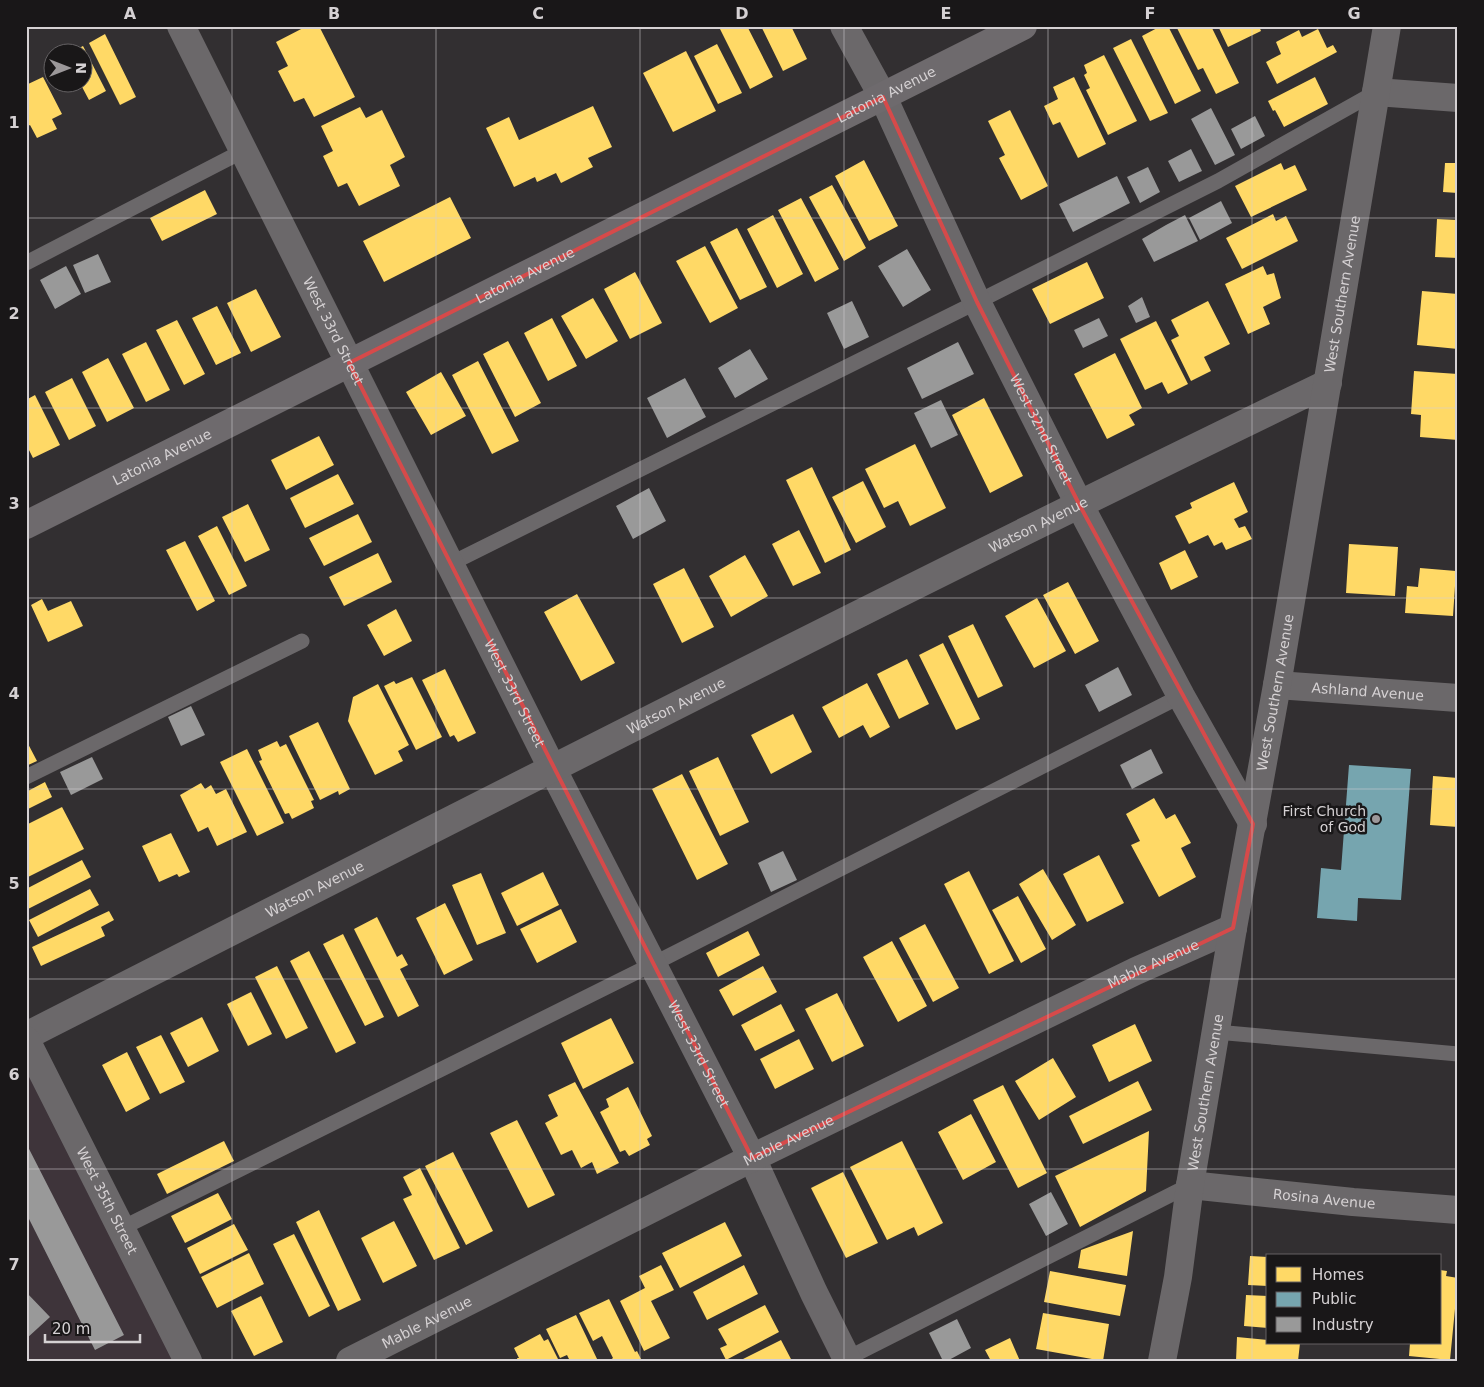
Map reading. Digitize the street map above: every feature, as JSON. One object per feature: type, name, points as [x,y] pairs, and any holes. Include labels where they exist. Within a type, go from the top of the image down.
[{"type":"street","name":"West 33rd Street","points":[[181,26],[552,768],[752,1158],[846,1360]]},
{"type":"street","name":"West 32nd Street","points":[[844,26],[883,97],[977,302],[1079,504],[1181,696],[1253,824]]},
{"type":"street","name":"Latonia Avenue","points":[[26,525],[1023,26]]},
{"type":"street","name":"West Southern Avenue","points":[[1162,1361],[1178,1277],[1190,1185],[1233,928],[1277,685],[1387,26]]},
{"type":"street","points":[[1376,92],[1458,98]]},
{"type":"street","name":"Watson Avenue","points":[[26,1036],[552,768],[1079,504],[1328,383]]},
{"type":"street","name":"Ashland Avenue","points":[[1277,685],[1458,698]]},
{"type":"street","name":"Mable Avenue","points":[[350,1361],[752,1158],[1127,976],[1233,928]]},
{"type":"street","name":"West 35th Street","points":[[26,1040],[188,1361]]},
{"type":"street","name":"Rosina Avenue","points":[[1190,1185],[1353,1202],[1458,1210]]},
{"type":"lane","points":[[450,564],[1218,180],[1376,92]]},
{"type":"lane","points":[[26,264],[243,152]]},
{"type":"lane","points":[[26,777],[302,641]]},
{"type":"lane","points":[[122,1228],[653,964],[1181,696]]},
{"type":"lane","points":[[1216,1032],[1458,1054]]},
{"type":"lane","points":[[846,1360],[1190,1185]]},
{"type":"highlighted area","points":[[883,97],[977,302],[1079,504],[1253,824],[1233,928],[752,1158],[349,363]]},
{"type":"shaded area","points":[[26,1040],[188,1361],[26,1361]]},
{"type":"building: Homes","points":[[307,26],[319,26],[355,97],[314,117],[304,98],[294,102],[278,71],[288,66],[276,42]]},
{"type":"building: Homes","points":[[747,26],[773,77],[750,89],[719,27]]},
{"type":"building: Homes","points":[[761,26],[791,26],[807,59],[783,71]]},
{"type":"building: Homes","points":[[1161,26],[1168,26],[1201,91],[1175,104],[1142,36]]},
{"type":"building: Homes","points":[[1176,26],[1211,26],[1239,83],[1216,94],[1203,68],[1198,70]]},
{"type":"building: Homes","points":[[1218,26],[1259,26],[1261,31],[1228,47]]},
{"type":"building: Homes","points":[[1318,29],[1327,48],[1333,45],[1337,52],[1277,84],[1266,62],[1281,54],[1276,42],[1299,30],[1302,37]]},
{"type":"building: Homes","points":[[105,34],[136,97],[120,105],[92,49],[91,42]]},
{"type":"building: Homes","points":[[1131,39],[1168,113],[1150,121],[1113,48]]},
{"type":"building: Homes","points":[[717,44],[742,93],[718,104],[694,56]]},
{"type":"building: Homes","points":[[686,51],[716,111],[673,132],[643,73]]},
{"type":"building: Homes","points":[[1104,55],[1137,121],[1108,135],[1086,90],[1090,88],[1084,75],[1087,73],[1084,65]]},
{"type":"building: Homes","points":[[92,64],[106,91],[89,100],[85,92],[92,92]]},
{"type":"building: Homes","points":[[42,77],[42,92],[51,92],[62,114],[52,119],[57,129],[37,138],[30,125],[26,127],[26,85]]},
{"type":"building: Homes","points":[[1074,77],[1106,144],[1078,158],[1060,122],[1053,125],[1044,106],[1058,99],[1053,87]]},
{"type":"building: Homes","points":[[1315,77],[1328,104],[1284,127],[1268,101]]},
{"type":"building: Homes","points":[[593,106],[612,147],[588,158],[593,167],[561,183],[556,173],[537,182],[535,177],[514,187],[486,128],[509,117],[519,140]]},
{"type":"building: Homes","points":[[360,107],[366,118],[382,110],[405,157],[390,165],[400,186],[359,206],[347,183],[338,187],[323,156],[333,151],[321,126]]},
{"type":"building: Homes","points":[[1010,110],[1048,186],[1021,200],[999,158],[1005,155],[988,121]]},
{"type":"building: Homes","points":[[864,160],[898,226],[869,241],[835,176]]},
{"type":"building: Homes","points":[[1281,163],[1284,170],[1295,165],[1307,190],[1251,217],[1235,186]]},
{"type":"building: Homes","points":[[1445,163],[1458,163],[1458,193],[1443,192]]},
{"type":"building: Homes","points":[[832,185],[866,248],[844,261],[809,197]]},
{"type":"building: Homes","points":[[205,190],[217,214],[162,241],[150,218]]},
{"type":"building: Homes","points":[[450,197],[471,238],[384,282],[363,241]]},
{"type":"building: Homes","points":[[801,198],[839,269],[815,282],[778,210]]},
{"type":"building: Homes","points":[[1273,214],[1276,221],[1286,216],[1298,241],[1242,269],[1226,238]]},
{"type":"building: Homes","points":[[773,215],[803,274],[777,288],[747,229]]},
{"type":"building: Homes","points":[[1437,219],[1458,220],[1458,258],[1435,257]]},
{"type":"building: Homes","points":[[737,228],[767,287],[740,300],[710,242]]},
{"type":"building: Homes","points":[[705,246],[738,308],[710,323],[676,261]]},
{"type":"building: Homes","points":[[1087,262],[1104,298],[1050,324],[1032,289]]},
{"type":"building: Homes","points":[[1263,266],[1267,275],[1274,273],[1281,298],[1263,307],[1270,324],[1248,334],[1225,284]]},
{"type":"building: Homes","points":[[635,272],[662,323],[630,339],[604,289]]},
{"type":"building: Homes","points":[[256,289],[281,337],[251,352],[227,303]]},
{"type":"building: Homes","points":[[1422,291],[1458,294],[1458,349],[1417,345]]},
{"type":"building: Homes","points":[[593,298],[618,341],[586,359],[561,316]]},
{"type":"building: Homes","points":[[1208,301],[1230,344],[1204,357],[1211,371],[1191,381],[1171,340],[1179,336],[1171,320]]},
{"type":"building: Homes","points":[[217,306],[241,353],[216,365],[192,318]]},
{"type":"building: Homes","points":[[552,318],[577,366],[548,381],[524,333]]},
{"type":"building: Homes","points":[[177,320],[205,374],[184,385],[156,330]]},
{"type":"building: Homes","points":[[1156,321],[1188,384],[1168,394],[1162,382],[1145,390],[1120,339]]},
{"type":"building: Homes","points":[[508,341],[541,403],[515,417],[483,354]]},
{"type":"building: Homes","points":[[146,342],[170,390],[146,402],[122,354]]},
{"type":"building: Homes","points":[[1115,353],[1142,408],[1129,415],[1135,425],[1107,439],[1074,374]]},
{"type":"building: Homes","points":[[108,358],[134,408],[107,422],[82,372]]},
{"type":"building: Homes","points":[[478,361],[519,441],[492,454],[452,375]]},
{"type":"building: Homes","points":[[1414,371],[1458,374],[1458,440],[1420,437],[1421,415],[1411,414]]},
{"type":"building: Homes","points":[[441,372],[466,416],[431,435],[406,392]]},
{"type":"building: Homes","points":[[72,378],[96,426],[69,440],[45,392]]},
{"type":"building: Homes","points":[[35,395],[60,445],[33,458],[26,444],[26,400]]},
{"type":"building: Homes","points":[[984,398],[1023,476],[990,493],[952,415]]},
{"type":"building: Homes","points":[[319,436],[334,465],[286,490],[271,460]]},
{"type":"building: Homes","points":[[915,444],[946,508],[910,526],[898,501],[884,508],[865,469]]},
{"type":"building: Homes","points":[[812,467],[851,550],[825,563],[786,480]]},
{"type":"building: Homes","points":[[338,474],[354,504],[305,528],[290,498]]},
{"type":"building: Homes","points":[[863,481],[886,527],[856,543],[832,497]]},
{"type":"building: Homes","points":[[1234,482],[1248,512],[1234,519],[1239,528],[1245,526],[1252,539],[1226,550],[1222,542],[1214,546],[1208,535],[1189,544],[1175,516],[1192,508],[1190,503]]},
{"type":"building: Homes","points":[[248,504],[270,550],[245,562],[222,517]]},
{"type":"building: Homes","points":[[358,514],[372,542],[324,566],[309,538]]},
{"type":"building: Homes","points":[[217,526],[247,586],[229,595],[198,536]]},
{"type":"building: Homes","points":[[799,530],[821,573],[793,586],[772,544]]},
{"type":"building: Homes","points":[[185,541],[215,601],[197,611],[166,550]]},
{"type":"building: Homes","points":[[1349,544],[1398,547],[1395,596],[1346,593]]},
{"type":"building: Homes","points":[[1185,550],[1198,577],[1171,590],[1159,563]]},
{"type":"building: Homes","points":[[378,553],[392,582],[344,606],[329,577]]},
{"type":"building: Homes","points":[[745,555],[768,596],[731,617],[709,576]]},
{"type":"building: Homes","points":[[684,568],[714,627],[682,643],[653,584]]},
{"type":"building: Homes","points":[[1420,568],[1456,571],[1453,616],[1405,613],[1407,586],[1418,587]]},
{"type":"building: Homes","points":[[1068,582],[1099,641],[1075,654],[1043,595]]},
{"type":"building: Homes","points":[[577,594],[615,663],[581,681],[544,612]]},
{"type":"building: Homes","points":[[1037,598],[1066,651],[1034,668],[1005,616]]},
{"type":"building: Homes","points":[[42,599],[48,611],[71,601],[83,626],[48,642],[31,605]]},
{"type":"building: Homes","points":[[396,609],[412,641],[384,656],[367,625]]},
{"type":"building: Homes","points":[[973,624],[1003,686],[978,698],[948,636]]},
{"type":"building: Homes","points":[[943,643],[980,719],[956,730],[919,655]]},
{"type":"building: Homes","points":[[907,659],[929,704],[899,719],[877,674]]},
{"type":"building: Homes","points":[[445,669],[476,733],[458,742],[454,735],[450,737],[422,680]]},
{"type":"building: Homes","points":[[412,677],[442,737],[416,750],[384,686],[394,681],[396,684]]},
{"type":"building: Homes","points":[[867,683],[890,727],[870,738],[863,725],[839,738],[822,707]]},
{"type":"building: Homes","points":[[378,684],[409,745],[398,751],[403,761],[375,775],[348,721],[353,697]]},
{"type":"building: Homes","points":[[793,714],[812,752],[771,774],[751,735]]},
{"type":"building: Homes","points":[[318,722],[350,789],[339,795],[338,791],[320,800],[289,736]]},
{"type":"building: Homes","points":[[26,740],[37,761],[26,766]]},
{"type":"building: Homes","points":[[277,741],[280,747],[286,744],[314,800],[311,801],[314,808],[292,819],[289,813],[285,814],[259,761],[262,760],[258,750]]},
{"type":"building: Homes","points":[[247,749],[284,823],[257,836],[220,762]]},
{"type":"building: Homes","points":[[718,757],[749,822],[720,836],[689,771]]},
{"type":"building: Homes","points":[[682,774],[728,864],[697,880],[652,789]]},
{"type":"building: Homes","points":[[1433,776],[1458,778],[1458,827],[1430,825]]},
{"type":"building: Homes","points":[[45,782],[52,797],[26,810],[26,792]]},
{"type":"building: Homes","points":[[201,783],[205,789],[211,785],[216,794],[226,789],[247,832],[217,846],[208,827],[198,832],[180,795]]},
{"type":"building: Homes","points":[[1154,798],[1166,819],[1175,814],[1191,843],[1181,848],[1196,877],[1159,897],[1131,845],[1140,841],[1126,814]]},
{"type":"building: Homes","points":[[62,807],[84,849],[26,878],[26,825]]},
{"type":"building: Homes","points":[[171,833],[190,872],[179,877],[177,874],[159,882],[142,846]]},
{"type":"building: Homes","points":[[1099,855],[1124,903],[1087,922],[1063,874]]},
{"type":"building: Homes","points":[[82,860],[91,877],[26,910],[26,889]]},
{"type":"building: Homes","points":[[1043,869],[1076,925],[1052,940],[1019,884]]},
{"type":"building: Homes","points":[[969,871],[1014,961],[989,974],[944,884]]},
{"type":"building: Homes","points":[[543,872],[559,905],[517,926],[501,893]]},
{"type":"building: Homes","points":[[481,873],[506,933],[477,945],[452,885]]},
{"type":"building: Homes","points":[[90,889],[99,905],[38,937],[29,920]]},
{"type":"building: Homes","points":[[1018,896],[1046,949],[1021,963],[992,910]]},
{"type":"building: Homes","points":[[445,903],[473,960],[444,975],[416,918]]},
{"type":"building: Homes","points":[[561,909],[577,942],[537,963],[520,929]]},
{"type":"building: Homes","points":[[109,911],[114,920],[101,927],[105,936],[41,966],[32,947]]},
{"type":"building: Homes","points":[[377,917],[397,957],[402,954],[408,965],[400,969],[419,1006],[398,1017],[354,929]]},
{"type":"building: Homes","points":[[925,924],[959,988],[933,1002],[899,938]]},
{"type":"building: Homes","points":[[748,931],[760,955],[718,977],[706,953]]},
{"type":"building: Homes","points":[[343,934],[384,1017],[365,1026],[323,944]]},
{"type":"building: Homes","points":[[892,941],[927,1006],[898,1022],[863,957]]},
{"type":"building: Homes","points":[[309,951],[356,1043],[336,1053],[290,961]]},
{"type":"building: Homes","points":[[277,966],[308,1028],[286,1039],[255,977]]},
{"type":"building: Homes","points":[[763,966],[777,992],[733,1016],[719,990]]},
{"type":"building: Homes","points":[[251,992],[272,1034],[248,1046],[227,1004]]},
{"type":"building: Homes","points":[[837,993],[864,1046],[832,1062],[805,1009]]},
{"type":"building: Homes","points":[[781,1004],[795,1031],[755,1051],[741,1025]]},
{"type":"building: Homes","points":[[202,1017],[219,1051],[188,1067],[170,1033]]},
{"type":"building: Homes","points":[[611,1018],[634,1063],[583,1089],[561,1043]]},
{"type":"building: Homes","points":[[1135,1024],[1152,1061],[1109,1082],[1092,1045]]},
{"type":"building: Homes","points":[[161,1035],[185,1082],[160,1094],[136,1047]]},
{"type":"building: Homes","points":[[799,1039],[814,1069],[775,1089],[760,1059]]},
{"type":"building: Homes","points":[[127,1052],[150,1099],[126,1112],[102,1065]]},
{"type":"building: Homes","points":[[1053,1058],[1076,1097],[1039,1120],[1015,1081]]},
{"type":"building: Homes","points":[[1138,1081],[1152,1110],[1083,1144],[1069,1116]]},
{"type":"building: Homes","points":[[575,1082],[619,1163],[597,1174],[592,1162],[581,1168],[572,1150],[561,1155],[545,1123],[558,1116],[548,1095]]},
{"type":"building: Homes","points":[[1003,1085],[1047,1173],[1018,1188],[973,1100]]},
{"type":"building: Homes","points":[[628,1087],[652,1136],[647,1139],[650,1145],[629,1156],[625,1150],[620,1152],[600,1112],[609,1107],[606,1099]]},
{"type":"building: Homes","points":[[971,1114],[996,1162],[963,1180],[938,1132]]},
{"type":"building: Homes","points":[[517,1120],[555,1195],[528,1208],[490,1133]]},
{"type":"building: Homes","points":[[1149,1131],[1146,1191],[1080,1227],[1055,1176]]},
{"type":"building: Homes","points":[[224,1141],[234,1161],[167,1194],[157,1174]]},
{"type":"building: Homes","points":[[902,1141],[943,1223],[918,1236],[914,1227],[887,1240],[850,1167]]},
{"type":"building: Homes","points":[[453,1152],[493,1231],[466,1245],[425,1166]]},
{"type":"building: Homes","points":[[420,1168],[460,1248],[434,1260],[403,1199],[412,1195],[403,1177]]},
{"type":"building: Homes","points":[[843,1172],[878,1243],[846,1258],[811,1188]]},
{"type":"building: Homes","points":[[218,1193],[232,1219],[185,1243],[171,1216]]},
{"type":"building: Homes","points":[[319,1210],[361,1300],[338,1311],[296,1222]]},
{"type":"building: Homes","points":[[394,1221],[417,1266],[383,1283],[361,1238]]},
{"type":"building: Homes","points":[[725,1222],[742,1256],[680,1288],[662,1253]]},
{"type":"building: Homes","points":[[234,1224],[248,1250],[200,1274],[187,1248]]},
{"type":"building: Homes","points":[[1133,1231],[1127,1276],[1078,1268],[1081,1250]]},
{"type":"building: Homes","points":[[294,1234],[330,1306],[309,1317],[273,1244]]},
{"type":"building: Homes","points":[[249,1253],[264,1284],[217,1308],[201,1277]]},
{"type":"building: Homes","points":[[1250,1256],[1266,1257],[1266,1286],[1248,1285]]},
{"type":"building: Homes","points":[[661,1265],[674,1290],[651,1301],[670,1338],[644,1351],[620,1301],[645,1288],[639,1276]]},
{"type":"building: Homes","points":[[744,1265],[758,1294],[707,1320],[693,1292]]},
{"type":"building: Homes","points":[[1442,1270],[1447,1271],[1446,1276],[1458,1278],[1450,1360],[1409,1356],[1410,1344],[1442,1344]]},
{"type":"building: Homes","points":[[1050,1271],[1126,1285],[1120,1316],[1044,1302]]},
{"type":"building: Homes","points":[[1246,1295],[1266,1296],[1266,1328],[1244,1326]]},
{"type":"building: Homes","points":[[261,1296],[283,1342],[254,1356],[231,1311]]},
{"type":"building: Homes","points":[[609,1299],[635,1352],[637,1351],[642,1361],[609,1361],[613,1358],[602,1336],[593,1341],[579,1313]]},
{"type":"building: Homes","points":[[765,1305],[779,1332],[726,1360],[720,1348],[727,1345],[718,1329]]},
{"type":"building: Homes","points":[[1043,1313],[1109,1324],[1103,1361],[1036,1349]]},
{"type":"building: Homes","points":[[576,1315],[598,1361],[570,1361],[567,1355],[560,1358],[546,1329]]},
{"type":"building: Homes","points":[[540,1334],[544,1341],[548,1339],[559,1361],[518,1361],[517,1358],[519,1358],[514,1348]]},
{"type":"building: Homes","points":[[1237,1337],[1266,1340],[1266,1344],[1300,1344],[1298,1361],[1236,1361]]},
{"type":"building: Homes","points":[[1010,1338],[1020,1361],[991,1361],[985,1350]]},
{"type":"building: Homes","points":[[781,1340],[792,1361],[739,1361]]},
{"type":"building: Public","name":"First Church of God","points":[[1349,765],[1411,769],[1401,900],[1358,898],[1357,921],[1317,918],[1321,868],[1341,870]]},
{"type":"building: Industry","points":[[1211,108],[1235,155],[1215,165],[1191,119]]},
{"type":"building: Industry","points":[[1255,116],[1265,136],[1241,149],[1231,129]]},
{"type":"building: Industry","points":[[1191,149],[1202,171],[1179,182],[1168,161]]},
{"type":"building: Industry","points":[[1148,167],[1160,192],[1140,203],[1127,177]]},
{"type":"building: Industry","points":[[1117,176],[1130,203],[1073,232],[1059,204]]},
{"type":"building: Industry","points":[[1221,201],[1232,223],[1200,240],[1189,218]]},
{"type":"building: Industry","points":[[1185,215],[1198,241],[1154,262],[1142,239]]},
{"type":"building: Industry","points":[[907,249],[931,290],[903,307],[878,266]]},
{"type":"building: Industry","points":[[98,254],[111,282],[85,293],[73,265]]},
{"type":"building: Industry","points":[[66,266],[81,294],[55,309],[40,280]]},
{"type":"building: Industry","points":[[1142,297],[1150,317],[1136,323],[1128,306]]},
{"type":"building: Industry","points":[[852,301],[869,337],[844,349],[827,313]]},
{"type":"building: Industry","points":[[1099,318],[1108,336],[1083,348],[1074,330]]},
{"type":"building: Industry","points":[[958,342],[974,374],[922,399],[907,368]]},
{"type":"building: Industry","points":[[750,349],[768,379],[735,398],[718,368]]},
{"type":"building: Industry","points":[[685,378],[706,417],[667,438],[647,398]]},
{"type":"building: Industry","points":[[941,400],[958,435],[931,448],[914,413]]},
{"type":"building: Industry","points":[[649,488],[666,521],[633,539],[616,506]]},
{"type":"building: Industry","points":[[1118,667],[1132,695],[1099,712],[1085,685]]},
{"type":"building: Industry","points":[[191,706],[205,735],[181,746],[168,717]]},
{"type":"building: Industry","points":[[1151,749],[1163,773],[1132,789],[1120,765]]},
{"type":"building: Industry","points":[[92,757],[103,779],[71,795],[60,772]]},
{"type":"building: Industry","points":[[783,851],[797,880],[771,892],[758,863]]},
{"type":"building: Industry","points":[[26,1143],[124,1335],[95,1350],[26,1213]]},
{"type":"building: Industry","points":[[1051,1192],[1068,1224],[1046,1236],[1029,1204]]},
{"type":"building: Industry","points":[[26,1292],[50,1317],[26,1339]]},
{"type":"building: Industry","points":[[957,1319],[971,1348],[947,1361],[943,1361],[929,1333]]},
{"type":"place","name":"First Church of God","points":[[1376,819]]}]
